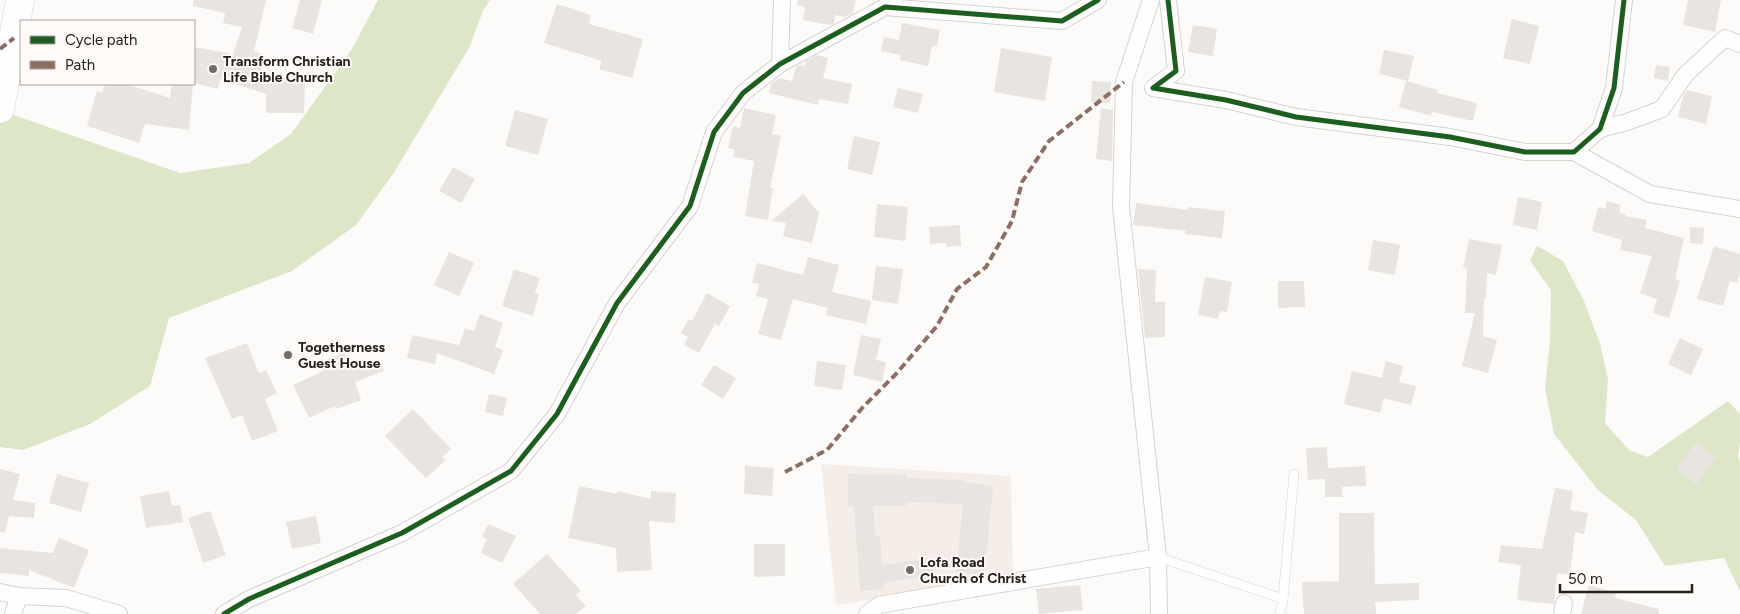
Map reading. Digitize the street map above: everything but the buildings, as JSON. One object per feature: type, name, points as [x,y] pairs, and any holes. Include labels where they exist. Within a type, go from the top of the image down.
[{"type":"highway","points":[[0,109],[20,0]]},
{"type":"street","points":[[780,64],[782,0]]},
{"type":"street","points":[[224,614],[249,600],[402,533],[511,471],[557,414],[617,303],[690,206],[714,132],[743,93],[780,64],[885,7],[1062,21],[1098,0]]},
{"type":"street","points":[[1151,0],[1124,82],[1121,207],[1158,557],[1160,614]]},
{"type":"street","points":[[1168,0],[1176,71],[1153,88],[1226,100],[1296,117],[1450,137],[1525,152],[1574,152],[1650,194],[1740,209]]},
{"type":"street","points":[[1600,129],[1614,88],[1624,0]]},
{"type":"street","points":[[1574,152],[1600,129],[1627,122],[1662,109],[1685,75],[1725,38],[1740,44]]},
{"type":"street","points":[[868,614],[879,605],[1158,557]]},
{"type":"street","points":[[0,592],[19,596],[66,598],[119,614]]},
{"type":"street","points":[[13,614],[19,596]]},
{"type":"lane","points":[[1280,614],[1294,474]]},
{"type":"lane","points":[[1158,557],[1282,599]]},
{"type":"shaded area","points":[[821,464],[1011,476],[1013,579],[836,605]]},
{"type":"green space","points":[[378,0],[490,0],[483,11],[469,48],[393,174],[356,225],[292,271],[169,318],[150,386],[90,424],[23,450],[0,447],[0,112],[2,111],[180,173],[249,163],[291,134],[352,49]]},
{"type":"green space","points":[[1537,246],[1563,261],[1584,301],[1600,344],[1608,379],[1605,423],[1629,450],[1648,457],[1728,401],[1740,414],[1738,456],[1740,463],[1740,591],[1724,558],[1665,566],[1636,520],[1598,490],[1554,434],[1545,388],[1550,341],[1551,290],[1530,261]]},
{"type":"marked path","points":[[0,49],[14,38]]},
{"type":"marked path","points":[[785,472],[827,450],[863,407],[896,374],[937,326],[957,289],[986,267],[1012,221],[1022,182],[1049,141],[1124,82]]},
{"type":"cycle path","points":[[224,614],[249,599],[402,533],[511,471],[557,414],[617,303],[690,206],[714,132],[743,93],[780,64],[885,7],[1062,21],[1098,0]]},
{"type":"cycle path","points":[[1168,0],[1176,71],[1153,88],[1226,100],[1296,117],[1450,137],[1525,152],[1574,152],[1600,129],[1614,88],[1624,0]]},
{"type":"place","name":"Transform Christian Life Bible Church","points":[[213,69]]},
{"type":"place","name":"Togetherness Guest House","points":[[288,355]]},
{"type":"place","name":"Lofa Road Church of Christ","points":[[910,570]]}]
